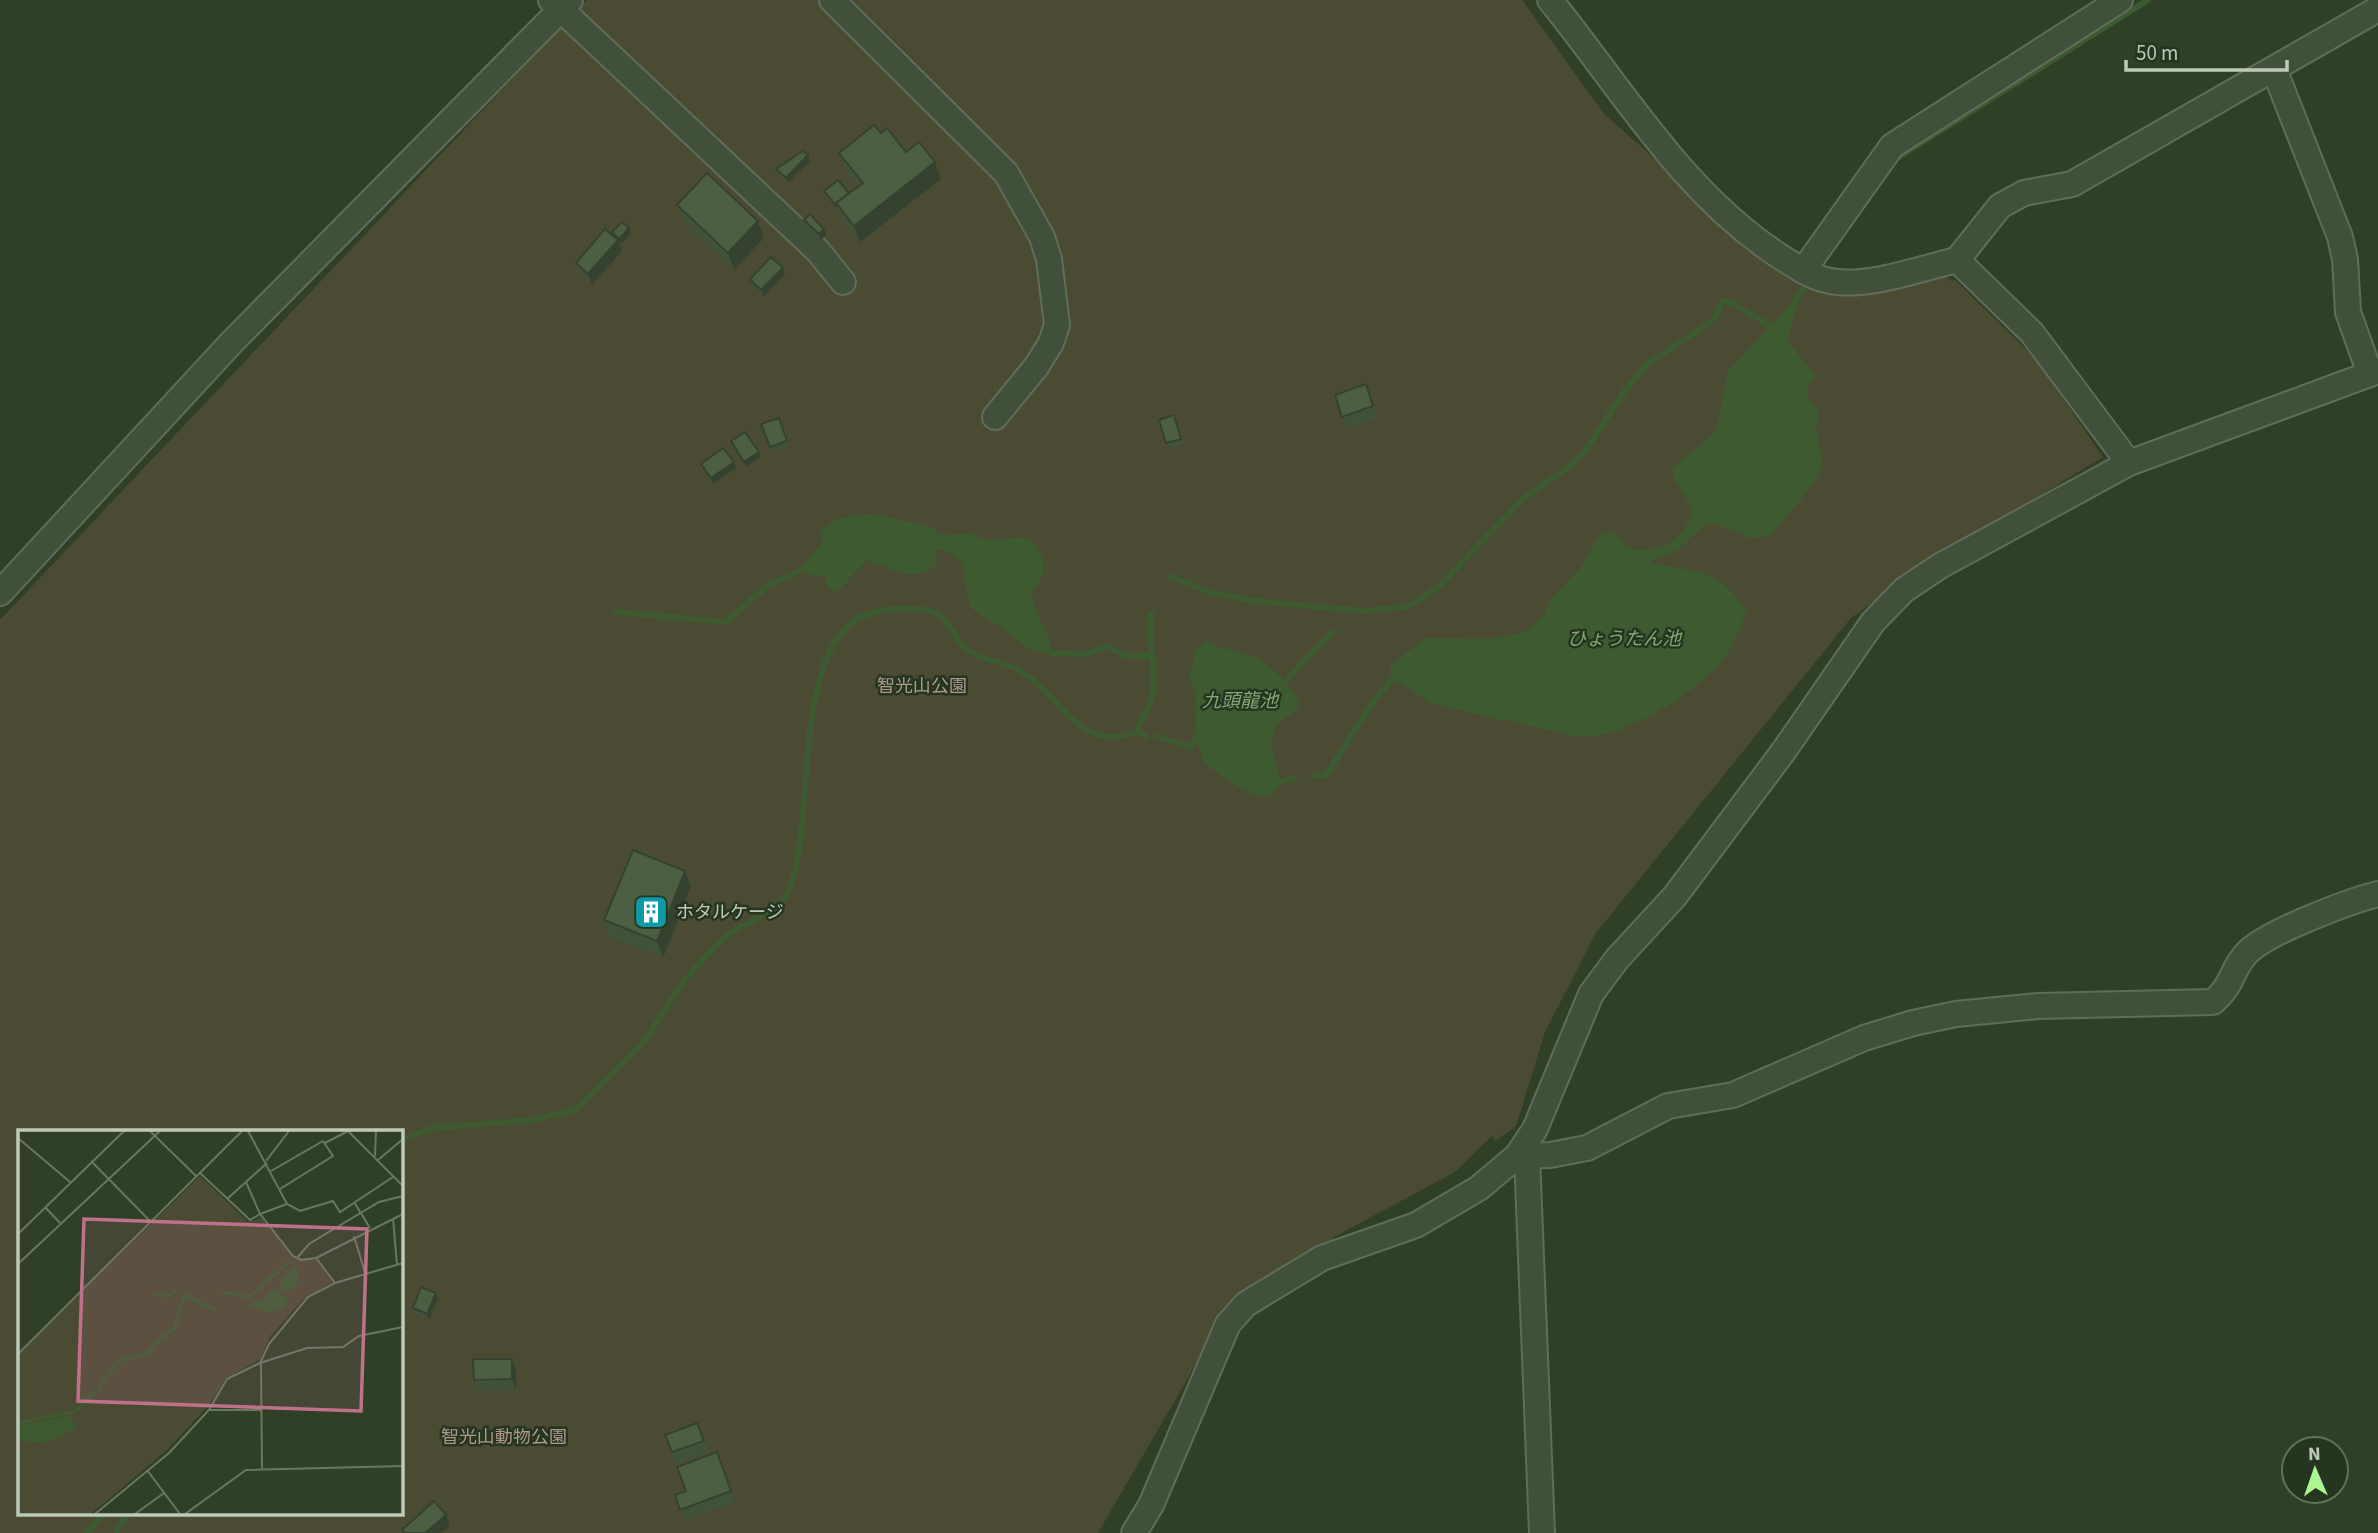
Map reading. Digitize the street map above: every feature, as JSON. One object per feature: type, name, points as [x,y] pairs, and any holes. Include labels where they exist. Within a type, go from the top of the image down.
[{"type":"street","points":[[832,0],[1006,173],[1042,237],[1049,259],[1056,325],[1051,343],[1036,367],[995,417]]},
{"type":"street","points":[[1550,0],[1642,122],[1709,199],[1767,248],[1809,274],[1853,283],[1957,260],[2000,206],[2024,193],[2072,184],[2378,9]]},
{"type":"street","points":[[1809,274],[1892,146],[2120,0]]},
{"type":"street","points":[[0,593],[232,342],[561,3],[818,251],[843,282]]},
{"type":"street","points":[[1134,1533],[1152,1505],[1217,1345],[1228,1324],[1246,1304],[1322,1258],[1416,1225],[1479,1188],[1522,1156],[1591,994],[1617,959],[1675,896],[1783,752],[1873,622],[1904,590],[1940,566],[2129,463],[2374,372],[2348,312],[2345,259],[2340,237],[2274,69]]},
{"type":"street","points":[[1957,260],[2032,333],[2129,463]]},
{"type":"street","points":[[1522,1156],[1587,1148],[1668,1106],[1732,1095],[1864,1038],[1913,1023],[1956,1014],[2038,1006],[2213,1002],[2228,990],[2245,954],[2263,942],[2345,902],[2378,894]]},
{"type":"street","points":[[1522,1156],[1542,1533]]},
{"type":"green space","name":"智光山公園","points":[[587,0],[1522,0],[1604,114],[1770,260],[1821,294],[1939,270],[1951,281],[1955,280],[2035,358],[2103,457],[1914,572],[1851,618],[1596,933],[1545,1032],[1516,1126],[1495,1141],[1492,1136],[1455,1172],[1332,1238],[1335,1244],[1232,1302],[1098,1533],[0,1533],[0,620]]},
{"type":"water","name":"ひょうたん池","points":[[1789,306],[1796,310],[1787,341],[1816,375],[1807,386],[1808,398],[1819,413],[1817,431],[1822,462],[1820,470],[1790,513],[1766,537],[1750,538],[1713,523],[1704,525],[1678,550],[1652,560],[1652,563],[1694,571],[1717,580],[1728,588],[1746,612],[1732,646],[1714,670],[1680,698],[1639,722],[1598,736],[1580,737],[1435,705],[1392,679],[1390,666],[1425,638],[1492,639],[1527,631],[1544,615],[1550,600],[1581,567],[1599,535],[1609,531],[1622,538],[1626,548],[1637,550],[1658,547],[1676,537],[1689,521],[1693,510],[1673,477],[1672,468],[1716,432],[1728,371]]},
{"type":"water","points":[[870,514],[926,525],[943,535],[970,533],[986,540],[1024,537],[1034,542],[1043,559],[1043,575],[1031,593],[1036,611],[1048,635],[1051,653],[1028,648],[969,606],[963,564],[954,555],[940,549],[936,550],[936,565],[920,574],[902,573],[867,560],[836,593],[828,587],[824,576],[814,576],[801,569],[823,541],[820,532],[826,527],[843,518]]},
{"type":"water","name":"九頭龍池","points":[[1205,640],[1247,654],[1266,664],[1288,685],[1299,703],[1295,711],[1278,725],[1274,732],[1272,748],[1281,782],[1271,795],[1250,793],[1205,764],[1196,738],[1196,695],[1189,679],[1195,651]]},
{"type":"building","points":[[874,125],[881,133],[887,128],[906,152],[919,142],[935,162],[854,226],[836,203],[863,183],[839,153]]},
{"type":"building","points":[[803,151],[808,155],[786,178],[776,169]]},
{"type":"building","points":[[707,173],[758,221],[728,253],[677,205]]},
{"type":"building","points":[[838,180],[849,193],[836,203],[837,207],[824,191]]},
{"type":"building","points":[[810,214],[824,229],[819,234],[804,220]]},
{"type":"building","points":[[622,222],[629,228],[619,239],[612,232]]},
{"type":"building","points":[[605,229],[618,240],[588,274],[576,263]]},
{"type":"building","points":[[771,257],[783,268],[761,290],[750,279]]},
{"type":"building","points":[[1366,384],[1373,406],[1342,417],[1335,395]]},
{"type":"building","points":[[1174,415],[1181,439],[1166,443],[1159,420]]},
{"type":"building","points":[[779,418],[787,441],[770,447],[761,424]]},
{"type":"building","points":[[745,432],[759,452],[744,462],[731,441]]},
{"type":"building","points":[[723,448],[734,462],[711,478],[701,464]]},
{"type":"building","name":"ホタルケージ","points":[[633,850],[685,871],[657,941],[604,920]]},
{"type":"building","points":[[421,1287],[436,1293],[427,1314],[413,1308]]},
{"type":"building","points":[[473,1359],[512,1359],[512,1379],[474,1380]]},
{"type":"building","points":[[697,1423],[704,1441],[672,1452],[665,1435]]},
{"type":"building","points":[[717,1452],[731,1491],[680,1510],[675,1495],[686,1491],[677,1467]]},
{"type":"building","points":[[434,1501],[446,1515],[425,1533],[405,1533],[402,1530]]},
{"type":"waterway","points":[[1894,160],[2148,0]]},
{"type":"waterway","points":[[1792,308],[1808,279]]},
{"type":"waterway","points":[[1170,577],[1210,592],[1254,601],[1365,611],[1407,607],[1436,589],[1524,498],[1570,466],[1585,451],[1626,389],[1647,364],[1708,324],[1716,316],[1723,300],[1734,304]]},
{"type":"waterway","points":[[1736,305],[1770,326]]},
{"type":"waterway","points":[[616,612],[726,622],[767,586],[802,570]]},
{"type":"waterway","points":[[686,978],[725,938],[770,910],[787,895],[796,865],[802,827],[809,738],[816,695],[827,658],[845,629],[872,613],[910,608],[937,614],[944,619],[966,649],[1020,671],[1049,694],[1085,729],[1099,735],[1116,736],[1137,732],[1147,737]]},
{"type":"waterway","points":[[1137,732],[1153,692],[1151,614]]},
{"type":"waterway","points":[[1298,667],[1331,633]]},
{"type":"waterway","points":[[1051,653],[1089,654],[1106,646],[1126,656],[1150,656]]},
{"type":"waterway","points":[[1287,679],[1297,669]]},
{"type":"waterway","points":[[1313,776],[1326,775],[1376,698],[1392,679]]},
{"type":"waterway","points":[[1156,736],[1190,747],[1196,738]]},
{"type":"waterway","points":[[1281,782],[1295,777]]},
{"type":"waterway","points":[[402,1140],[433,1128],[532,1120],[577,1109],[644,1042],[683,982]]},
{"type":"waterway","points":[[87,1533],[101,1516]]},
{"type":"waterway","points":[[116,1533],[126,1516]]},
{"type":"place","name":"ホタルケージ","points":[[651,912]]},
{"type":"park label","name":"智光山動物公園","points":[[504,1437]]}]
